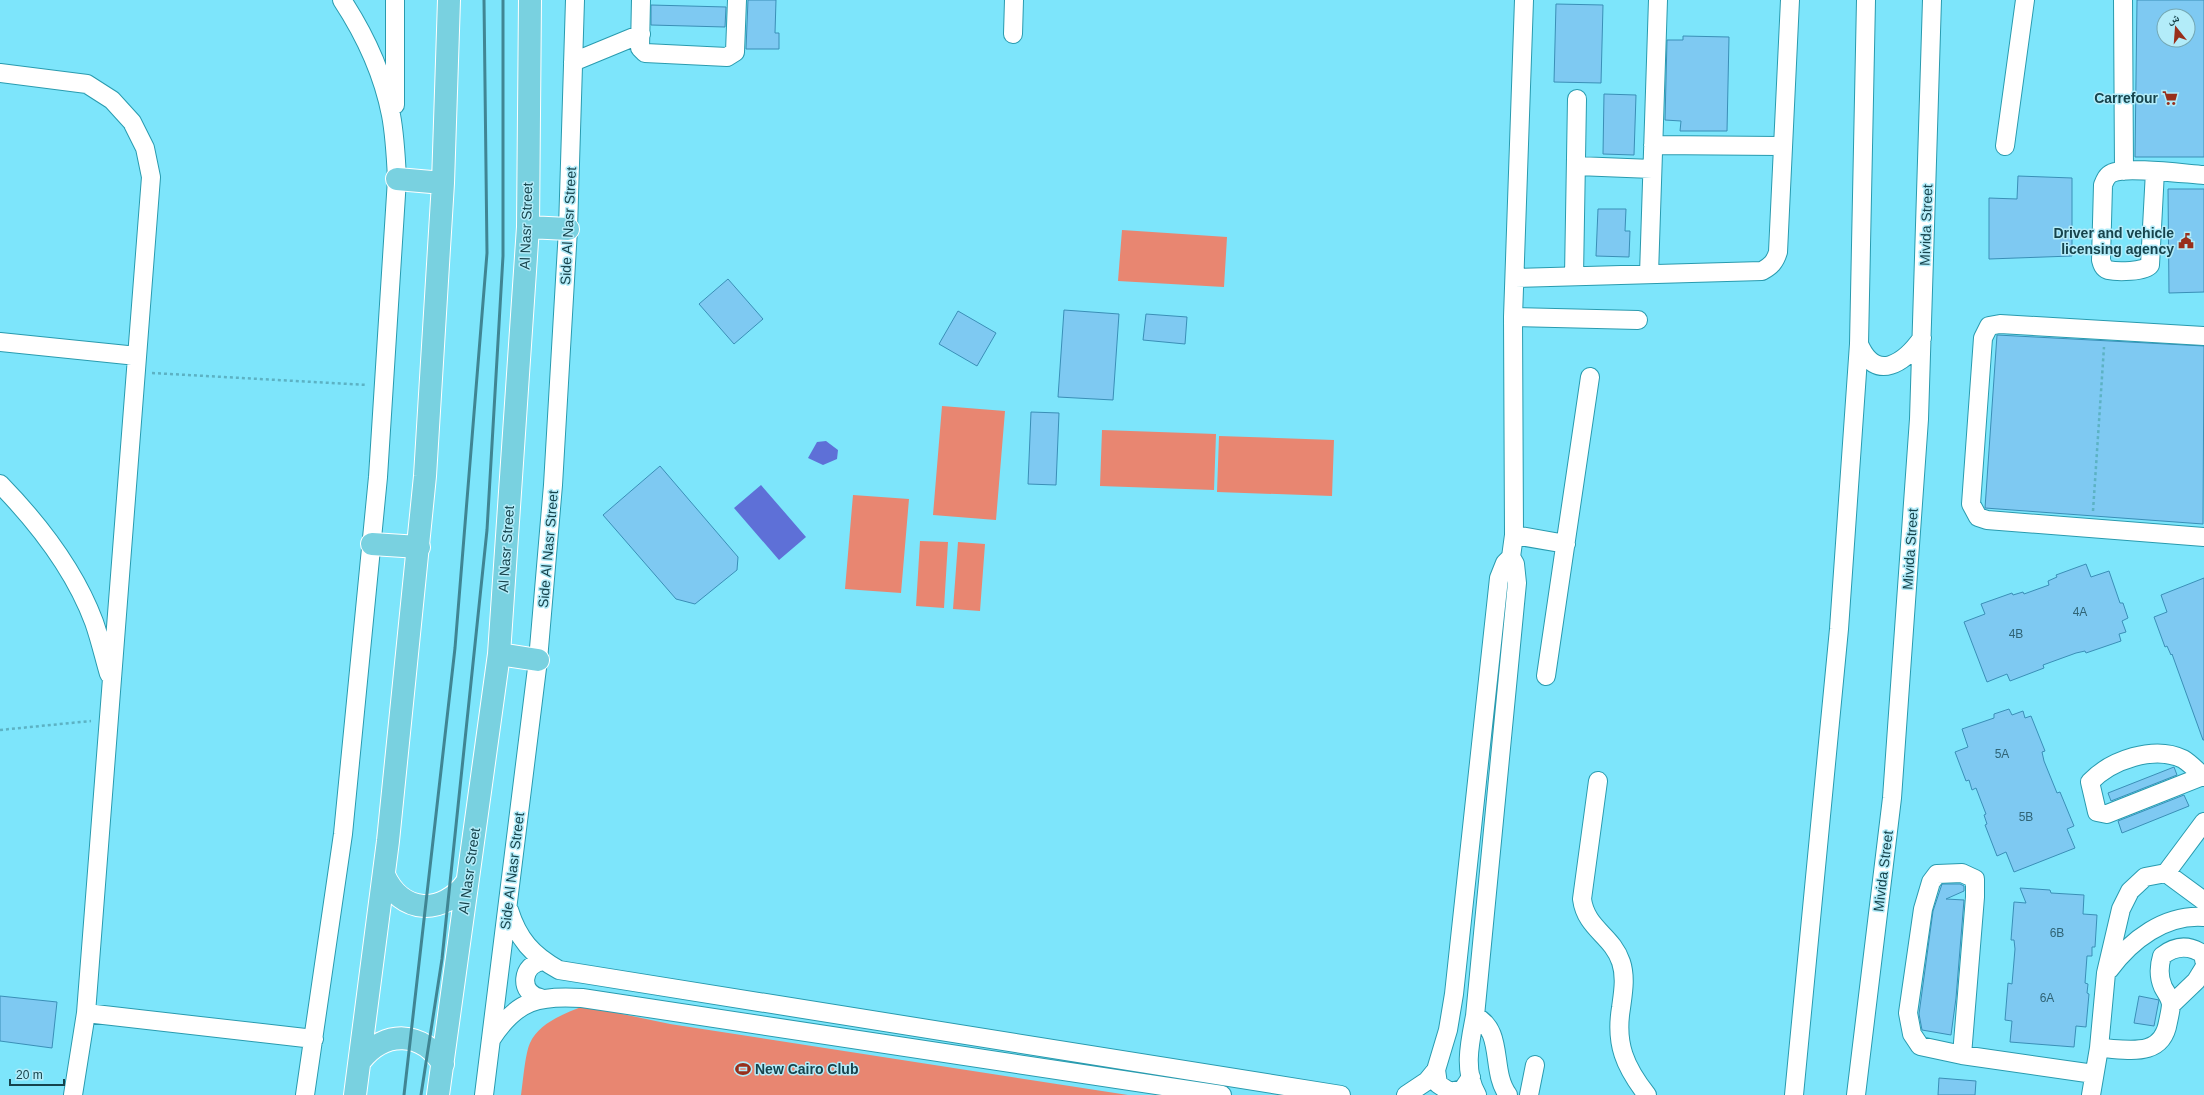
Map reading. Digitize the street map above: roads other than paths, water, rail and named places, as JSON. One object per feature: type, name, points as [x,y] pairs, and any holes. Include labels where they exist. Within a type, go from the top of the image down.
[{"type":"main road","points":[[356,1095],[384,875],[419,546],[425,476],[443,183],[450,0]]},
{"type":"main road","name":"Al Nasr Street","points":[[438,1095],[499,654],[528,228],[530,0]]},
{"type":"main road","points":[[397,179],[443,183]]},
{"type":"main road","points":[[528,228],[568,229]]},
{"type":"main road","points":[[372,544],[419,546]]},
{"type":"main road","points":[[499,654],[538,660]]},
{"type":"main road","points":[[384,875],[395,893],[413,904],[423,906],[444,903],[453,898],[467,882]]},
{"type":"main road","points":[[361,1060],[367,1053],[384,1041],[403,1038],[422,1043],[437,1056],[443,1064]]},
{"type":"street","points":[[342,0],[364,37],[375,62],[388,102],[394,136]]},
{"type":"street","points":[[305,1095],[343,834],[372,544],[397,179],[394,136],[395,0]]},
{"type":"street","name":"Side Al Nasr Street","points":[[484,1095],[538,660],[553,485],[568,229],[575,0]]},
{"type":"street","points":[[641,0],[640,48],[642,51],[649,54],[730,56],[736,48],[737,0]]},
{"type":"street","points":[[1013,34],[1014,0]]},
{"type":"street","points":[[1406,1095],[1427,1081],[1436,1070],[1448,1030],[1459,955],[1499,578],[1505,563],[1511,557],[1514,535],[1513,318],[1524,0]]},
{"type":"street","points":[[1649,274],[1658,0]]},
{"type":"street","points":[[1515,278],[1762,270],[1769,267],[1775,260],[1778,252],[1790,0]]},
{"type":"street","points":[[1794,1095],[1839,629],[1859,344],[1866,0]]},
{"type":"street","name":"Mivida Street","points":[[1856,1095],[1892,798],[1919,419],[1932,0]]},
{"type":"street","points":[[2005,146],[2025,0]]},
{"type":"street","points":[[2123,0],[2124,171]]},
{"type":"street","points":[[574,62],[641,34]]},
{"type":"street","points":[[0,73],[87,84],[112,100],[132,122],[145,148],[151,177],[110,720],[86,1013],[72,1095]]},
{"type":"street","points":[[1574,276],[1577,99]]},
{"type":"street","points":[[1653,145],[1783,146]]},
{"type":"street","points":[[1577,166],[1652,169]]},
{"type":"street","points":[[2155,171],[2150,265],[2143,270],[2108,270],[2103,266],[2101,260],[2103,185],[2108,176],[2112,173],[2124,171],[2155,171],[2204,175]]},
{"type":"street","points":[[1513,318],[1638,320]]},
{"type":"street","points":[[2204,336],[2000,324],[1989,326],[1986,329],[1983,338],[1971,499],[1972,509],[1982,519],[2204,537]]},
{"type":"street","points":[[1859,344],[1867,357],[1880,365],[1888,366],[1903,360],[1922,338]]},
{"type":"street","points":[[0,342],[136,364]]},
{"type":"street","points":[[1546,676],[1590,377]]},
{"type":"street","points":[[0,484],[29,513],[66,565],[94,621],[112,685]]},
{"type":"street","points":[[1514,535],[1566,544]]},
{"type":"street","points":[[1477,1095],[1471,1077],[1469,1052],[1475,1016],[1517,583],[1515,564],[1511,557]]},
{"type":"street","points":[[2163,753],[2184,760],[2203,776],[2107,814],[2097,812],[2090,782],[2100,771],[2130,758],[2163,753]]},
{"type":"street","points":[[1598,782],[1582,894],[1583,910],[1588,920],[1607,938],[1616,950],[1622,963],[1624,978],[1619,1036],[1623,1057],[1632,1076],[1647,1095]]},
{"type":"street","points":[[2091,1095],[2099,1048],[2106,973],[2121,909],[2130,891],[2145,877],[2166,873],[2204,822]]},
{"type":"street","points":[[2166,873],[2204,901]]},
{"type":"street","points":[[1962,1055],[1976,897],[1975,879],[1962,874],[1937,874],[1931,882],[1924,909],[1908,1013],[1912,1034],[1920,1046],[1962,1055],[2094,1074]]},
{"type":"street","points":[[507,906],[514,928],[526,946],[544,962],[559,970],[1341,1095]]},
{"type":"street","points":[[2106,973],[2123,951],[2146,933],[2172,921],[2204,916]]},
{"type":"street","points":[[2099,1048],[2137,1050],[2149,1049],[2161,1040],[2166,1031],[2171,1005],[2168,993],[2163,987],[2160,973],[2162,956],[2170,950],[2186,947],[2200,953],[2204,956],[2204,960]]},
{"type":"street","points":[[541,998],[530,993],[525,982],[528,970],[538,962],[544,962]]},
{"type":"street","points":[[2171,1005],[2196,982],[2204,968]]},
{"type":"street","points":[[490,1040],[503,1022],[520,1007],[541,998],[555,996],[582,998],[1222,1095]]},
{"type":"street","points":[[86,1013],[314,1039]]},
{"type":"street","points":[[1475,1016],[1482,1019],[1492,1031],[1501,1082],[1508,1095]]},
{"type":"street","points":[[1529,1095],[1535,1065]]},
{"type":"street","points":[[1436,1070],[1438,1084],[1450,1092],[1463,1089],[1471,1077]]},
{"type":"water","points":[[826,441],[838,450],[837,459],[823,465],[808,458],[817,442]]},
{"type":"water","points":[[761,485],[806,537],[779,560],[734,508]]},
{"type":"railway","points":[[404,1095],[455,648],[487,253],[484,0]]},
{"type":"railway","points":[[421,1095],[442,959],[487,530],[503,256],[503,0]]},
{"type":"place","name":"Carrefour","points":[[2170,98]]},
{"type":"place","name":"Driver and vehicle licensing agency","points":[[2186,241]]},
{"type":"place","name":"New Cairo Club","points":[[743,1069]]}]
